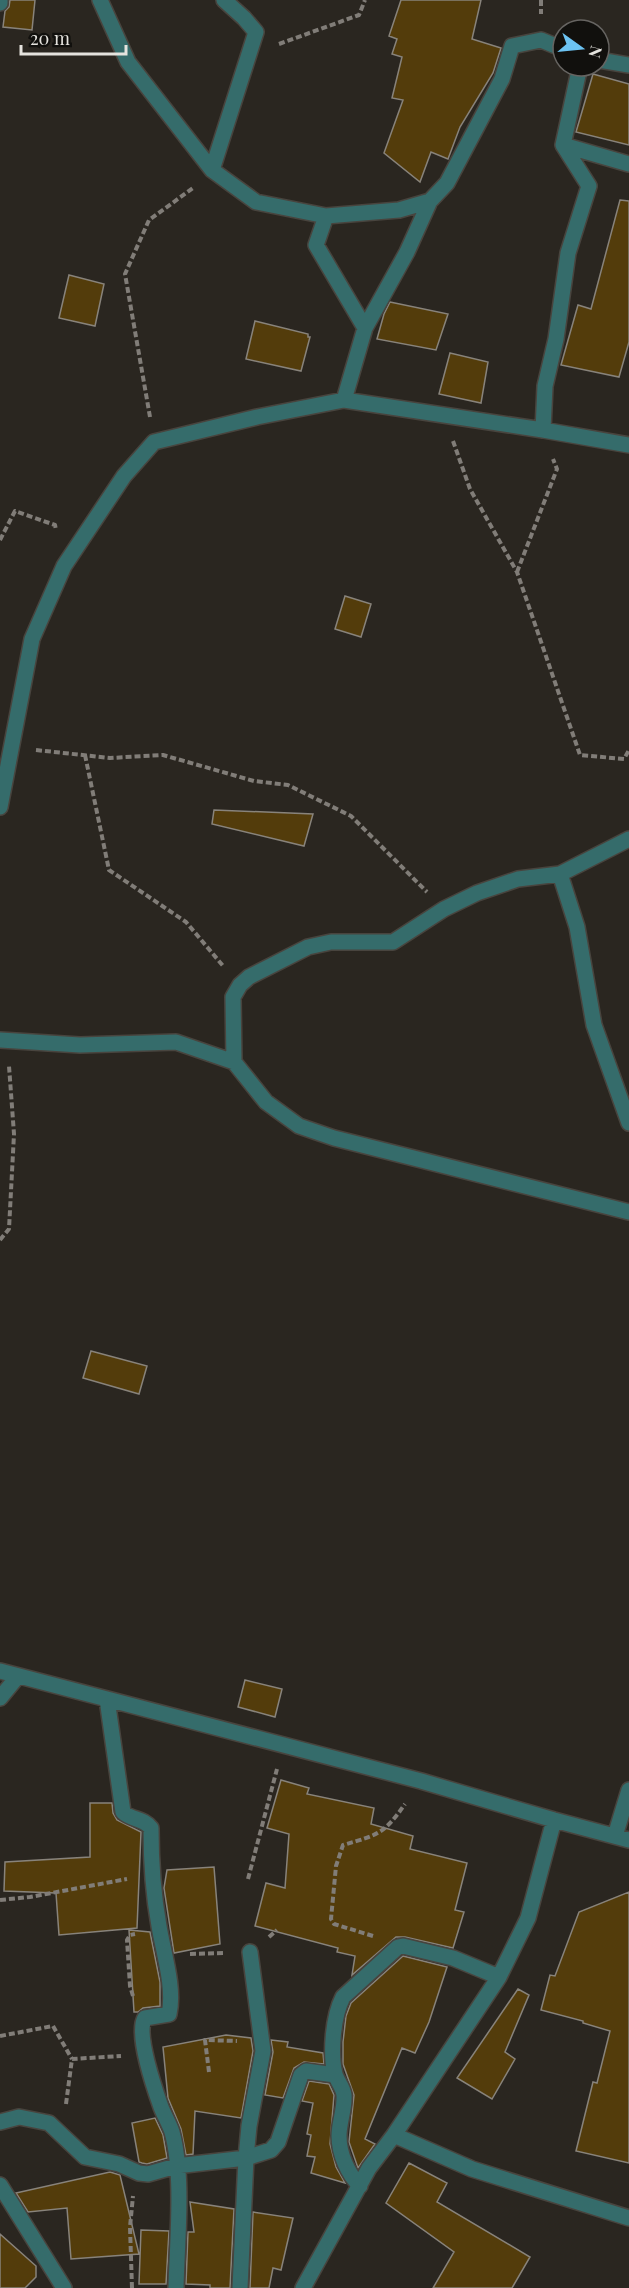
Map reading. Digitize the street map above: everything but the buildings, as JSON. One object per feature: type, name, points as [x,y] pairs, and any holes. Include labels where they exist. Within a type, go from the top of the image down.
[{"type":"street","points":[[99,0],[128,62],[212,170],[256,202],[326,216],[399,210],[430,201]]},
{"type":"street","points":[[212,170],[256,32],[224,0]]},
{"type":"street","points":[[344,400],[365,328],[407,252],[430,201],[447,183],[502,79],[512,46],[541,40],[551,44]]},
{"type":"street","points":[[611,62],[629,65]]},
{"type":"street","points":[[543,430],[544,387],[556,339],[568,253],[588,186],[563,145],[577,78]]},
{"type":"street","points":[[563,145],[629,164]]},
{"type":"street","points":[[326,216],[316,245],[365,328]]},
{"type":"street","points":[[0,807],[32,639],[64,566],[124,476],[154,441],[256,417],[344,400],[629,445]]},
{"type":"street","points":[[234,1062],[233,997],[240,985],[249,977],[308,947],[331,942],[393,942],[444,909],[477,893],[518,879],[560,873],[629,839]]},
{"type":"street","points":[[560,873],[577,927],[594,1025],[629,1123]]},
{"type":"street","points":[[4,1041],[80,1045],[176,1042],[234,1062],[266,1102],[299,1126],[334,1138],[629,1212]]},
{"type":"street","points":[[0,1671],[421,1781],[622,1838],[629,1790]]},
{"type":"street","points":[[0,1698],[18,1676]]},
{"type":"street","points":[[107,1699],[123,1812],[127,1816],[144,1821],[151,1828],[152,1875],[159,1928],[166,1955],[170,2010],[167,2015],[145,2018],[143,2021],[145,2054],[161,2108],[172,2132],[177,2166],[176,2288]]},
{"type":"street","points":[[303,2288],[369,2168],[394,2135],[499,1977],[528,1918],[554,1820]]},
{"type":"street","points":[[360,2186],[351,2176],[339,2136],[344,2091],[335,2075],[333,2044],[340,2004],[344,1997],[398,1947],[403,1946],[453,1958],[499,1977]]},
{"type":"street","points":[[240,2288],[249,2126],[263,2051],[250,1952]]},
{"type":"street","points":[[0,2122],[19,2117],[49,2123],[84,2157],[119,2164],[139,2173],[148,2174],[177,2166],[246,2158],[270,2150],[278,2142],[301,2075],[306,2071],[335,2075]]},
{"type":"street","points":[[394,2135],[472,2169],[629,2218]]},
{"type":"street","points":[[0,2185],[5,2205],[64,2288]]},
{"type":"path","points":[[250,54],[359,15],[365,0]]},
{"type":"path","points":[[154,441],[125,274],[149,220],[186,195],[212,170]]},
{"type":"path","points":[[444,415],[470,489],[516,572],[580,755],[624,759],[629,750]]},
{"type":"path","points":[[516,572],[557,469],[543,430]]},
{"type":"path","points":[[0,540],[15,511],[55,525],[64,566]]},
{"type":"path","points":[[12,747],[110,758],[163,755],[254,781],[288,785],[351,816],[444,909]]},
{"type":"path","points":[[85,755],[109,870],[186,922],[240,985]]},
{"type":"path","points":[[0,1240],[9,1229],[14,1134],[4,1041]]},
{"type":"path","points":[[248,1879],[283,1745]]},
{"type":"path","points":[[403,1946],[334,1924],[331,1919],[336,1866],[343,1845],[379,1834],[391,1824],[421,1781]]},
{"type":"path","points":[[0,1900],[30,1897],[152,1875]]},
{"type":"path","points":[[143,2021],[130,1986],[127,1940],[130,1935],[159,1928]]},
{"type":"path","points":[[0,2037],[53,2026],[72,2059],[63,2135]]},
{"type":"path","points":[[208,2072],[205,2040],[262,2041]]},
{"type":"path","points":[[72,2059],[145,2054]]},
{"type":"path","points":[[132,2288],[130,2227],[134,2189],[139,2173]]}]
